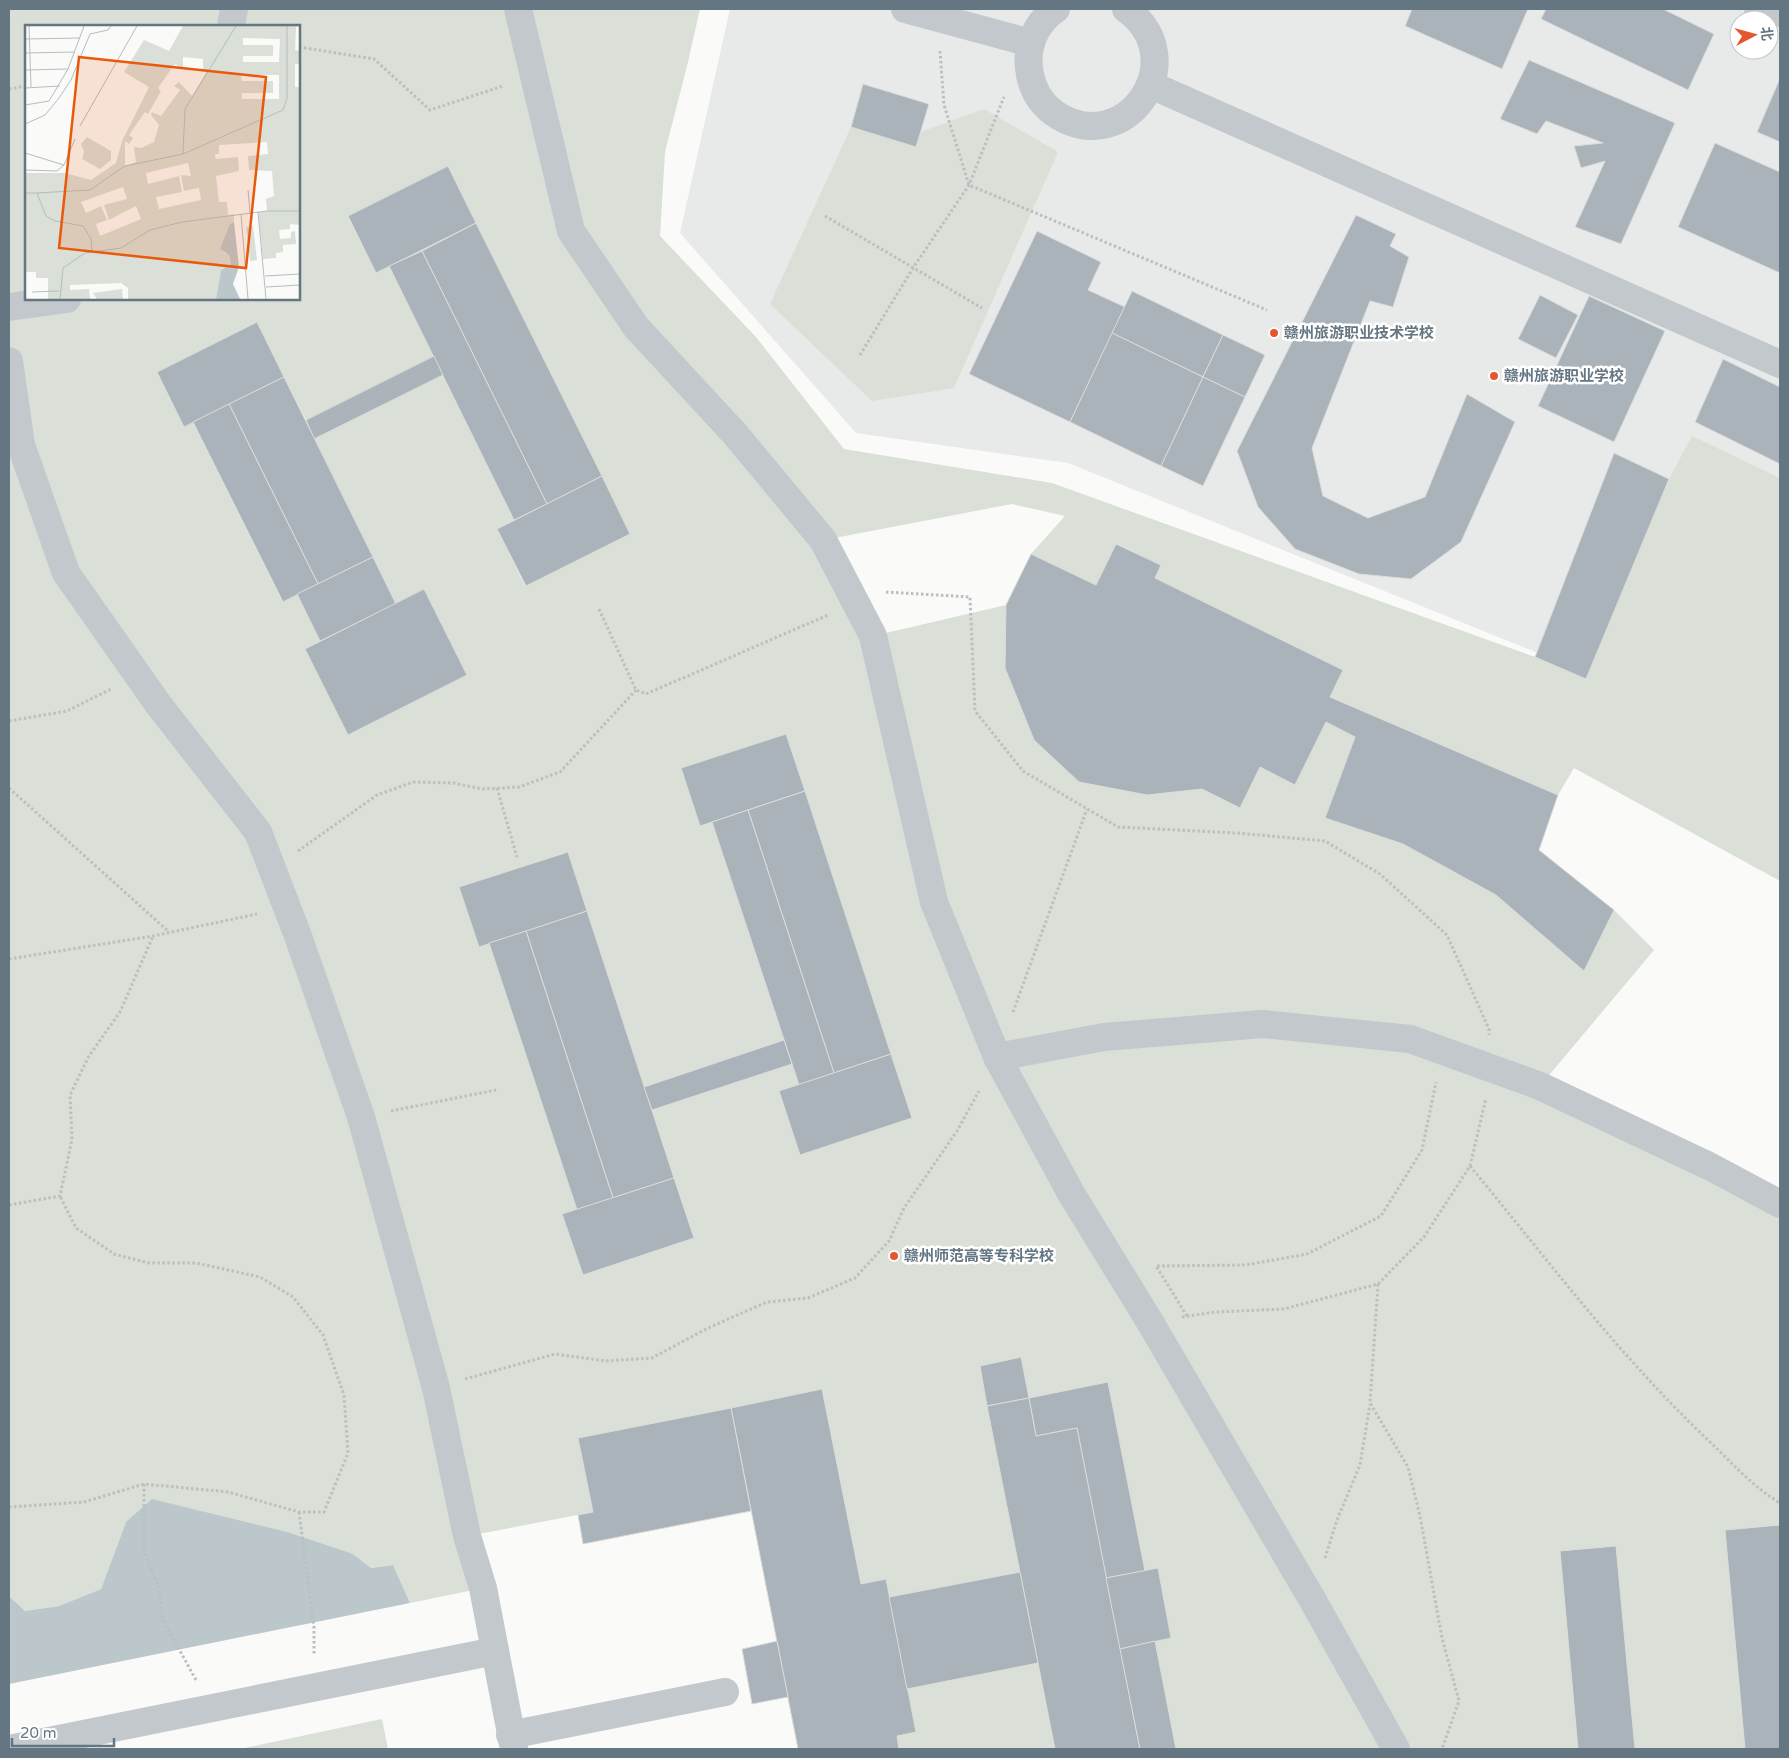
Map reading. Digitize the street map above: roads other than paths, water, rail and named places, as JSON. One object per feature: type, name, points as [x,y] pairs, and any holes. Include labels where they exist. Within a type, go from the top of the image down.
[{"type":"street","points":[[231,25],[234,9]]},
{"type":"street","points":[[518,9],[571,231],[636,327],[735,434],[824,540],[873,636],[934,902],[997,1057],[1072,1195],[1150,1322],[1312,1599],[1396,1749]]},
{"type":"street","points":[[905,9],[1031,42]]},
{"type":"street","points":[[1056,9],[1038,26],[1031,42],[1028,60],[1030,78],[1037,94],[1048,108],[1062,119],[1079,125],[1097,125],[1114,122],[1130,113],[1143,100],[1151,84],[1155,67],[1154,48],[1147,30],[1126,9]]},
{"type":"street","points":[[1758,9],[1780,13]]},
{"type":"street","points":[[1151,84],[1780,364]]},
{"type":"street","points":[[9,308],[60,300]]},
{"type":"street","points":[[9,361],[21,445],[66,573],[158,704],[258,832],[287,907],[361,1117],[436,1388],[467,1536],[483,1588],[512,1742],[725,1692]]},
{"type":"street","points":[[997,1057],[1104,1037],[1263,1024],[1410,1039],[1540,1086],[1711,1167],[1780,1204]]},
{"type":"street","points":[[9,1748],[495,1651]]},
{"type":"place","name":"赣州旅游职业技术学校","points":[[1274,333]]},
{"type":"place","name":"赣州旅游职业学校","points":[[1494,376]]},
{"type":"place","name":"赣州师范高等专科学校","points":[[894,1256]]}]
